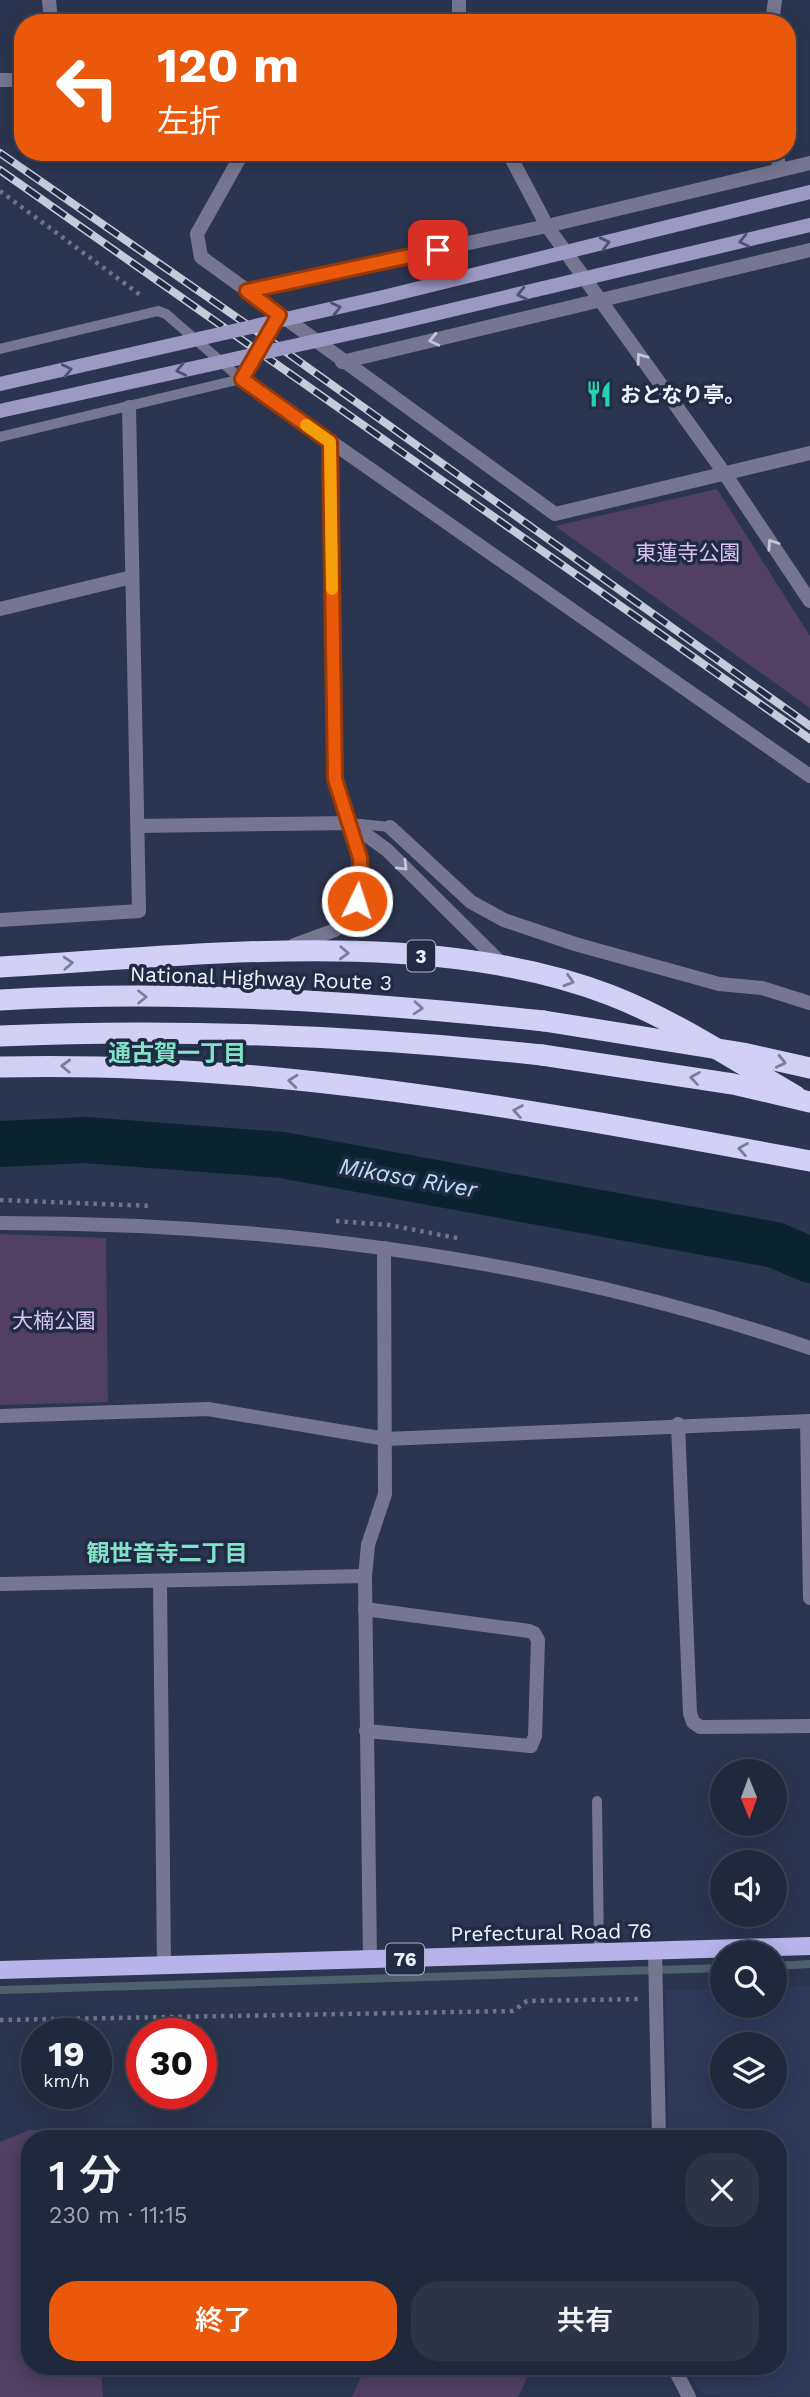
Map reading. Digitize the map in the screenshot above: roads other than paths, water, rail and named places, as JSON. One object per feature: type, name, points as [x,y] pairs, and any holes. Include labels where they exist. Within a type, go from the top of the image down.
[{"type":"highway","name":"3","points":[[0,967],[274,951],[418,955],[502,964],[575,983],[641,1007],[810,1103]]},
{"type":"highway","name":"National Highway Route 3","points":[[0,1000],[197,997],[418,1007],[544,1021],[743,1053],[810,1068]]},
{"type":"highway","name":"3","points":[[0,1036],[197,1032],[426,1042],[542,1055],[733,1084],[810,1103]]},
{"type":"highway","points":[[0,1068],[202,1070],[412,1094],[810,1161]]},
{"type":"main road","name":"Prefectural Road 76","points":[[0,1970],[599,1953],[655,1956],[810,1946]]},
{"type":"street","points":[[238,161],[197,234],[196,244],[201,257],[342,362],[555,514],[810,453]]},
{"type":"street","points":[[513,161],[547,226],[725,474],[810,601]]},
{"type":"street","points":[[778,161],[780,169]]},
{"type":"street","points":[[247,291],[547,226],[810,163]]},
{"type":"street","points":[[0,384],[383,297],[810,192]]},
{"type":"street","points":[[0,411],[388,325],[810,225]]},
{"type":"street","points":[[342,362],[810,250]]},
{"type":"street","points":[[279,315],[242,379],[810,776]]},
{"type":"street","points":[[0,920],[139,911],[129,407]]},
{"type":"street","points":[[274,951],[316,939],[335,930],[353,911],[361,887],[360,858],[335,779],[330,442]]},
{"type":"street","points":[[0,609],[132,578]]},
{"type":"street","points":[[138,826],[350,823],[387,850],[502,964]]},
{"type":"street","points":[[390,827],[471,902],[504,920],[575,944],[719,984],[762,988],[810,1003]]},
{"type":"street","points":[[0,1223],[201,1230],[384,1248],[565,1280],[724,1319],[810,1348]]},
{"type":"street","points":[[369,1959],[365,1576],[368,1545],[385,1494],[384,1248]]},
{"type":"street","points":[[0,1416],[208,1409],[386,1438],[678,1424],[809,1421],[810,1598]]},
{"type":"street","points":[[678,1424],[690,1713],[693,1722],[700,1727],[810,1726]]},
{"type":"street","points":[[0,1584],[365,1576]]},
{"type":"street","points":[[160,1581],[164,1965]]},
{"type":"street","points":[[365,1609],[529,1631],[534,1633],[538,1640],[535,1736],[531,1746],[366,1731]]},
{"type":"street","points":[[655,1956],[659,2130]]},
{"type":"street","points":[[677,2375],[688,2397]]},
{"type":"lane","points":[[0,349],[158,312],[166,314],[242,379]]},
{"type":"lane","points":[[0,438],[242,379]]},
{"type":"lane","points":[[350,823],[390,827]]},
{"type":"lane","points":[[597,1801],[599,1953]]},
{"type":"waterway","name":"Mikasa River","points":[[0,1144],[85,1140],[282,1155],[775,1245],[810,1260]]},
{"type":"waterway","points":[[787,1965],[810,1964]]},
{"type":"waterway","points":[[0,1990],[710,1968]]},
{"type":"railway","points":[[0,153],[265,337],[810,726]]},
{"type":"railway","points":[[0,170],[810,739]]},
{"type":"place","name":"おとなり亭。","points":[[599,394]]},
{"type":"district","name":"通古賀一丁目","points":[[177,1053]]},
{"type":"district","name":"観世音寺二丁目","points":[[167,1553]]},
{"type":"park label","name":"東蓮寺公園","points":[[688,552]]},
{"type":"park label","name":"大楠公園","points":[[54,1320]]}]
